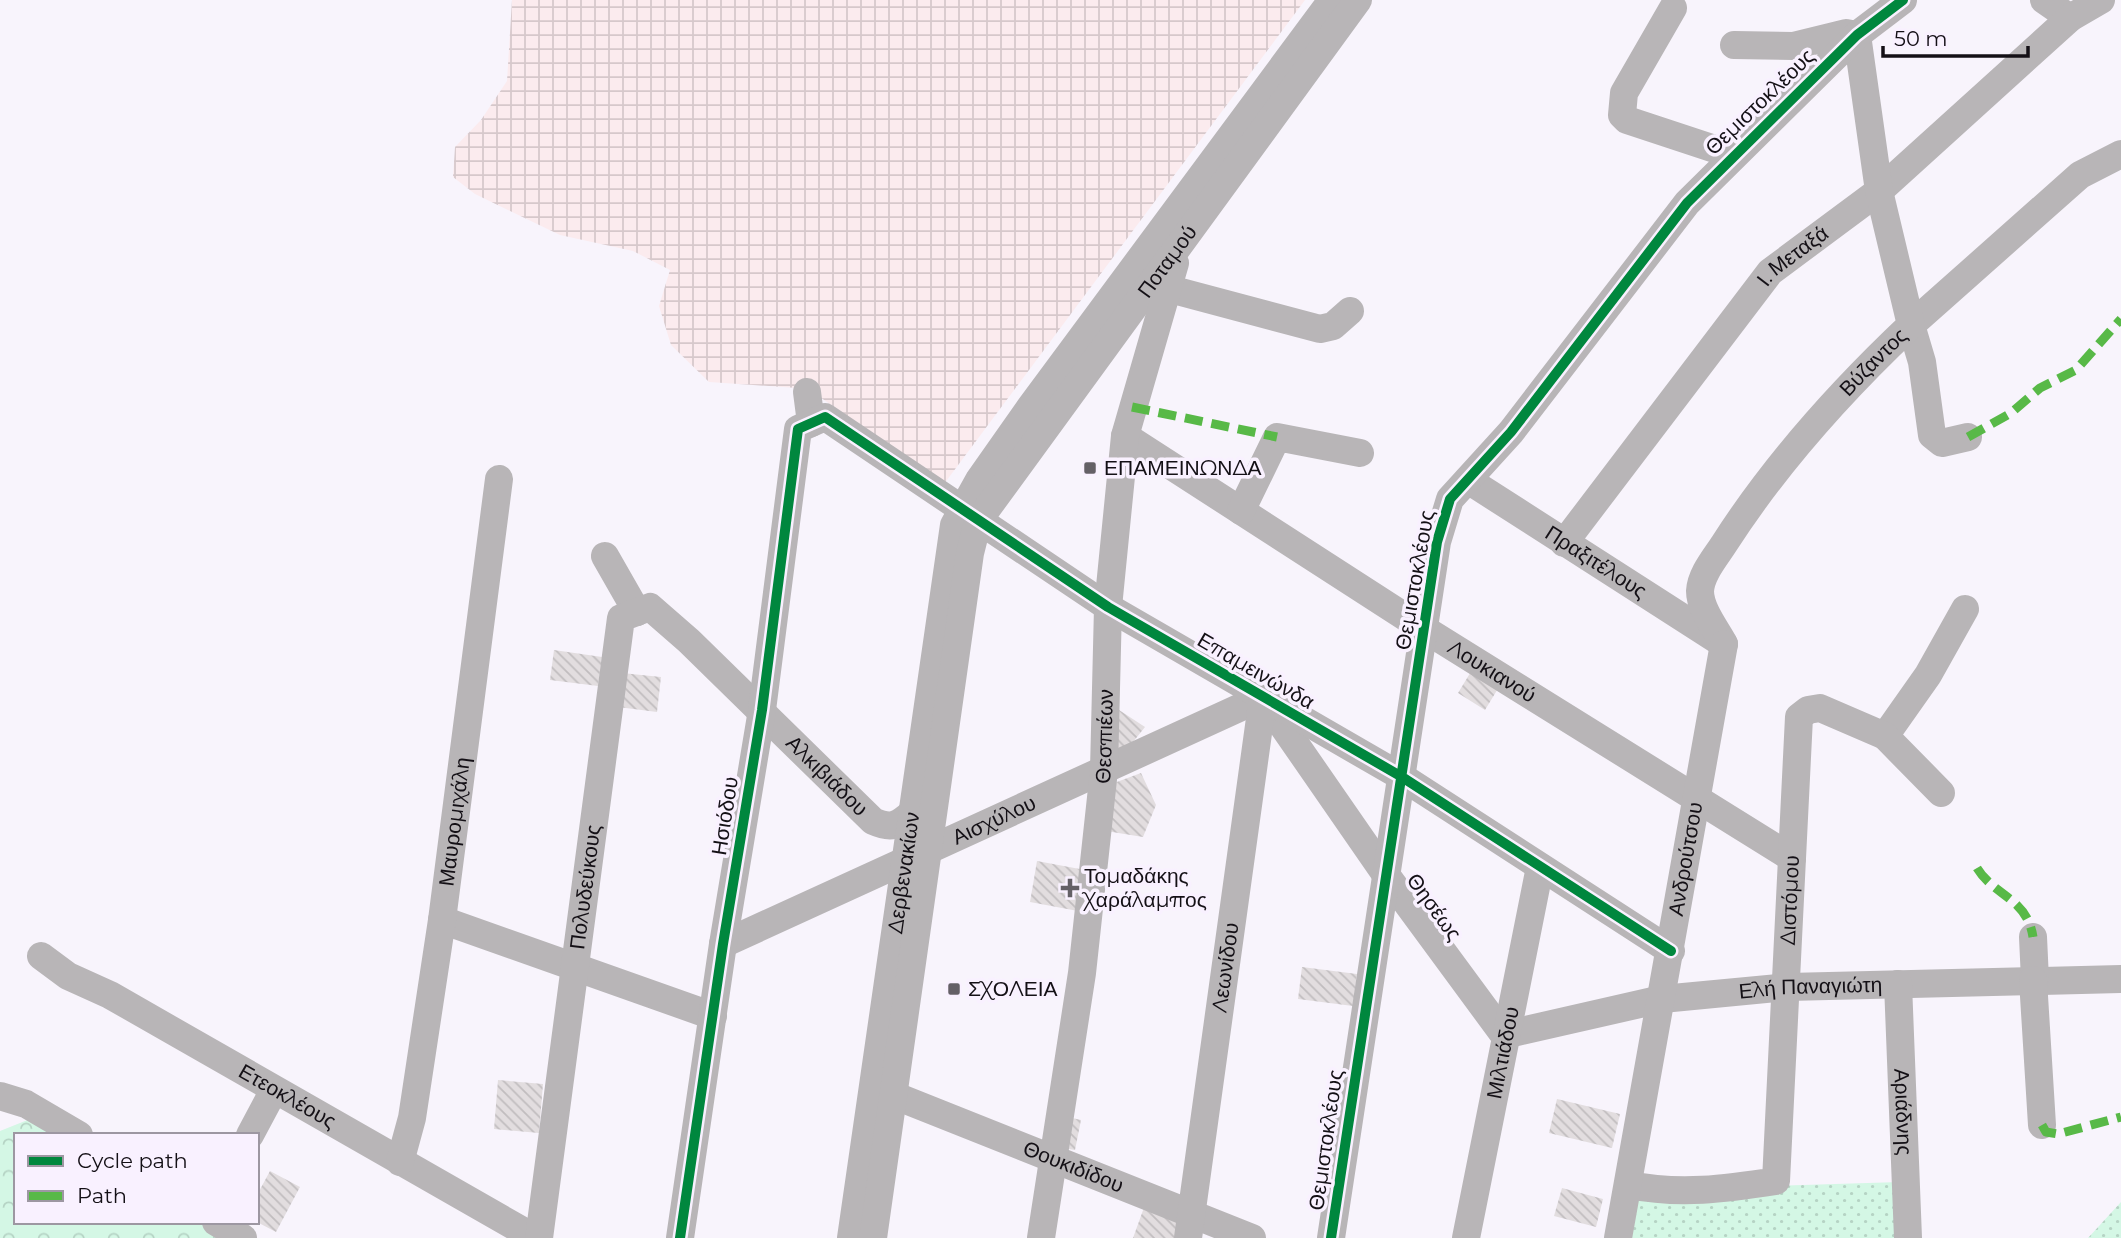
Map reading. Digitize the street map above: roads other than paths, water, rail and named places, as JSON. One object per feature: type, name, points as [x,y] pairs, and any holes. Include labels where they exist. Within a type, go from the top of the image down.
[{"type":"street","name":"Ποταμού","points":[[969,515],[1031,406],[1332,0]]},
{"type":"street","name":"Ποταμού","points":[[969,515],[1182,239],[1358,0]]},
{"type":"street","name":"Θεμιστοκλέους","points":[[1331,1238],[1384,872],[1402,777],[1441,520],[1450,499],[1511,432],[1675,217],[1733,155],[1857,34],[1903,0]]},
{"type":"street","points":[[2044,0],[2070,18]]},
{"type":"street","name":"Ι. Μεταξά","points":[[1564,543],[1770,272],[1880,191],[2070,18],[2101,0]]},
{"type":"street","points":[[1673,8],[1624,93],[1622,114],[1628,120],[1733,155]]},
{"type":"street","points":[[1734,45],[1793,46],[1846,33],[1857,34]]},
{"type":"street","name":"Βύζαντος","points":[[1724,645],[1701,602],[1700,590],[1704,575],[1752,500],[1840,395],[1911,325],[1880,191],[1857,34]]},
{"type":"street","points":[[1968,436],[1942,443],[1932,435],[1922,362],[1911,325],[2080,175],[2121,154]]},
{"type":"street","name":"Θεσπιέων","points":[[1041,1238],[1082,972],[1104,770],[1108,607],[1125,436],[1182,239]]},
{"type":"street","points":[[1166,288],[1320,329],[1333,326],[1350,311]]},
{"type":"street","points":[[807,392],[818,420]]},
{"type":"street","name":"Επαμεινώνδα","points":[[818,420],[1108,607],[1402,777],[1671,951]]},
{"type":"street","name":"Ησιόδου","points":[[680,1238],[723,944],[762,710],[798,429],[818,420]]},
{"type":"street","name":"Λουκιανού","points":[[1125,436],[1424,629],[1792,858]]},
{"type":"street","points":[[1241,511],[1277,437],[1360,453]]},
{"type":"street","name":"Μαυρομιχάλη","points":[[400,1162],[412,1118],[442,920],[499,479]]},
{"type":"street","name":"Πραξιτέλους","points":[[1468,480],[1724,645]]},
{"type":"street","name":"Δερβενακίων","points":[[873,1238],[893,1095],[918,856],[911,814],[949,549],[969,515]]},
{"type":"street","name":"Δερβενακίων","points":[[851,1238],[970,553],[969,515]]},
{"type":"street","points":[[605,556],[637,612]]},
{"type":"street","name":"Αλκιβιάδου","points":[[637,612],[650,607],[689,641],[873,821],[887,827],[899,825],[911,814]]},
{"type":"street","points":[[1941,793],[1885,736],[1928,675],[1965,609]]},
{"type":"street","name":"Πολυδεύκους","points":[[537,1238],[576,967],[621,618],[637,612]]},
{"type":"street","name":"Ανδρούτσου","points":[[1618,1238],[1724,645]]},
{"type":"street","name":"Αισχύλου","points":[[723,944],[1263,697]]},
{"type":"street","name":"Θησέως","points":[[1263,697],[1384,872],[1504,1035]]},
{"type":"street","name":"Λεωνίδου","points":[[1190,1226],[1263,697]]},
{"type":"street","name":"Διστόμου","points":[[1629,1185],[1667,1192],[1702,1192],[1776,1181],[1788,987],[1797,722],[1808,710],[1821,709],[1885,736]]},
{"type":"street","name":"Μιλτιάδου","points":[[1466,1238],[1504,1035],[1540,867]]},
{"type":"street","points":[[442,920],[713,1016]]},
{"type":"street","points":[[2033,937],[2042,1125]]},
{"type":"street","name":"Ετεοκλέους","points":[[41,956],[68,976],[110,995],[537,1238]]},
{"type":"street","name":"Ελή Παναγιώτη","points":[[1504,1035],[1662,999],[1788,987],[2121,979]]},
{"type":"street","name":"Αριάδνης","points":[[1898,984],[1908,1238]]},
{"type":"street","points":[[251,1133],[274,1090]]},
{"type":"street","name":"Θουκιδίδου","points":[[893,1095],[1052,1158],[1190,1226],[1252,1238]]},
{"type":"street","points":[[0,1096],[26,1104],[76,1133]]},
{"type":"street","points":[[219,1224],[243,1238]]},
{"type":"place","name":"ΕΠΑΜΕΙΝΩΝΔΑ","points":[[1090,468]]},
{"type":"place","name":"Τομαδάκης Χαράλαμπος","points":[[1070,888]]},
{"type":"place","name":"ΣΧΟΛΕΙΑ","points":[[954,989]]}]
